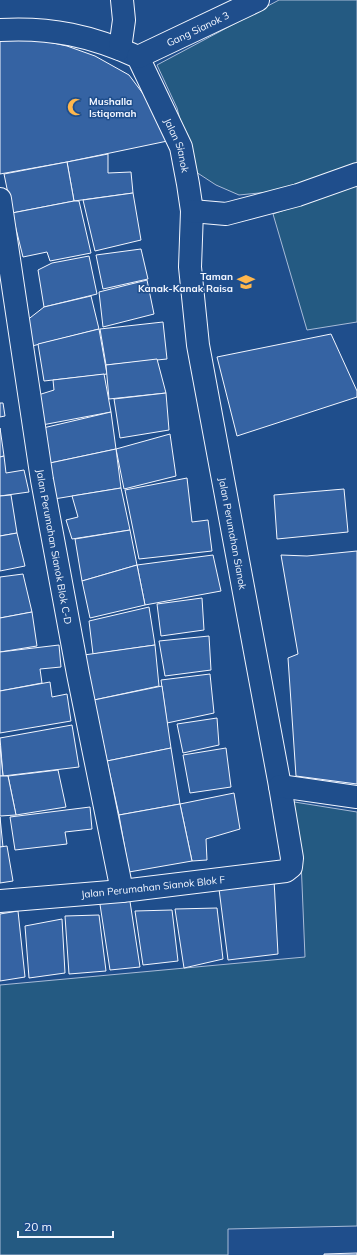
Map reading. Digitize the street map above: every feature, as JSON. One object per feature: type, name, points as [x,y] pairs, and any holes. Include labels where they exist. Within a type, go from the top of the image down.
[{"type":"street","points":[[0,30],[55,31],[86,37],[129,53],[122,0]]},
{"type":"street","name":"Gang Sianok 3","points":[[129,53],[258,0]]},
{"type":"street","name":"Jalan Sianok","points":[[129,53],[181,147],[192,211]]},
{"type":"street","points":[[192,211],[226,214],[298,195],[357,174]]},
{"type":"street","name":"Jalan Perumahan Sianok Blok C-D","points":[[0,199],[42,480],[78,674],[122,891]]},
{"type":"street","name":"Jalan Perumahan Sianok","points":[[192,211],[190,267],[198,345],[280,786],[291,854]]},
{"type":"street","points":[[280,786],[357,797]]},
{"type":"street","name":"Jalan Perumahan Sianok Blok F","points":[[0,901],[122,891],[286,871],[291,867],[291,854]]},
{"type":"shaded area","points":[[279,0],[357,0],[357,163],[279,191],[239,195],[216,185],[193,170],[177,108],[157,65]]},
{"type":"shaded area","points":[[357,185],[357,322],[307,330],[273,214]]},
{"type":"shaded area","points":[[282,800],[357,812],[357,1226],[228,1229],[228,1255],[0,1255],[0,985],[305,957],[301,860]]},
{"type":"building","name":"Mushalla Istiqomah","points":[[21,36],[67,46],[95,56],[129,75],[177,139],[67,162],[0,174],[0,40]]},
{"type":"building","points":[[108,154],[108,173],[131,172],[133,193],[74,201],[67,162]]},
{"type":"building","points":[[67,162],[74,201],[12,213],[4,174]]},
{"type":"building","points":[[133,193],[141,240],[95,251],[83,200]]},
{"type":"building","points":[[79,201],[91,253],[50,261],[47,252],[23,257],[12,213]]},
{"type":"building","points":[[141,249],[148,279],[103,289],[96,255]]},
{"type":"building","points":[[89,256],[97,294],[44,307],[38,270],[52,263]]},
{"type":"building","points":[[147,280],[154,314],[103,327],[99,292]]},
{"type":"building","points":[[91,296],[99,329],[32,346],[26,321],[44,307]]},
{"type":"building","points":[[163,322],[167,359],[106,365],[100,329]]},
{"type":"building","points":[[99,329],[107,374],[44,381],[38,344]]},
{"type":"building","points":[[331,334],[357,391],[357,397],[237,436],[217,357]]},
{"type":"building","points":[[157,359],[166,393],[109,399],[106,365]]},
{"type":"building","points":[[104,374],[111,412],[42,425],[35,396],[54,390],[53,380]]},
{"type":"building","points":[[166,393],[169,430],[120,438],[114,399]]},
{"type":"building","points":[[0,403],[3,403],[5,416],[0,417]]},
{"type":"building","points":[[111,412],[116,449],[50,463],[43,428]]},
{"type":"building","points":[[0,428],[4,456],[0,457]]},
{"type":"building","points":[[170,434],[176,476],[124,489],[116,449]]},
{"type":"building","points":[[116,449],[121,488],[54,499],[50,463]]},
{"type":"building","points":[[4,456],[6,473],[24,470],[29,492],[0,496],[0,457]]},
{"type":"building","points":[[187,478],[192,522],[208,520],[212,551],[139,559],[125,490]]},
{"type":"building","points":[[121,488],[130,530],[72,539],[66,520],[78,517],[72,496]]},
{"type":"building","points":[[344,489],[348,532],[277,539],[274,495]]},
{"type":"building","points":[[11,495],[17,533],[0,536],[0,496]]},
{"type":"building","points":[[130,530],[137,565],[82,581],[75,539]]},
{"type":"building","points":[[17,533],[25,566],[0,571],[0,536]]},
{"type":"building","points":[[357,551],[357,784],[296,776],[288,658],[298,654],[281,555],[307,556]]},
{"type":"building","points":[[213,555],[221,591],[145,605],[137,565]]},
{"type":"building","points":[[137,565],[145,605],[90,618],[82,581]]},
{"type":"building","points":[[23,574],[32,612],[0,618],[0,577]]},
{"type":"building","points":[[202,598],[204,630],[161,636],[157,604]]},
{"type":"building","points":[[149,607],[155,645],[93,654],[89,621]]},
{"type":"building","points":[[32,612],[37,646],[0,652],[0,618]]},
{"type":"building","points":[[209,636],[211,670],[165,676],[159,641]]},
{"type":"building","points":[[59,645],[61,667],[40,669],[42,683],[0,691],[0,652]]},
{"type":"building","points":[[155,645],[159,686],[94,700],[84,655]]},
{"type":"building","points":[[210,674],[214,713],[167,723],[161,680]]},
{"type":"building","points":[[50,682],[52,697],[67,694],[71,721],[0,733],[0,691]]},
{"type":"building","points":[[162,686],[171,748],[107,761],[94,700]]},
{"type":"building","points":[[217,718],[219,745],[183,753],[177,724]]},
{"type":"building","points":[[72,725],[79,767],[3,776],[0,738]]},
{"type":"building","points":[[0,746],[3,776],[0,776]]},
{"type":"building","points":[[171,748],[180,804],[119,815],[107,761]]},
{"type":"building","points":[[226,748],[231,787],[190,793],[183,755]]},
{"type":"building","points":[[58,770],[66,807],[16,815],[8,776]]},
{"type":"building","points":[[0,776],[8,776],[16,815],[0,816]]},
{"type":"building","points":[[234,793],[240,829],[206,839],[207,860],[192,861],[180,804]]},
{"type":"building","points":[[180,804],[192,861],[129,872],[119,815]]},
{"type":"building","points":[[90,807],[92,829],[65,832],[67,844],[15,850],[10,817]]},
{"type":"building","points":[[0,817],[3,847],[0,847]]},
{"type":"building","points":[[7,846],[13,881],[0,883],[0,847]]},
{"type":"building","points":[[274,880],[278,954],[228,960],[219,889]]},
{"type":"building","points":[[129,895],[140,967],[110,970],[99,898]]},
{"type":"building","points":[[217,908],[223,959],[184,968],[175,909]]},
{"type":"building","points":[[172,910],[178,961],[143,965],[135,911]]},
{"type":"building","points":[[18,911],[25,977],[0,981],[0,914]]},
{"type":"building","points":[[99,915],[106,971],[69,974],[65,916]]},
{"type":"building","points":[[62,919],[65,973],[29,978],[25,926]]},
{"type":"building","points":[[357,1253],[357,1255],[324,1255],[324,1254]]},
{"type":"waterway","points":[[328,781],[357,784]]},
{"type":"place","name":"Mushalla Istiqomah","points":[[76,107]]},
{"type":"place","name":"Taman Kanak-Kanak Raisa","points":[[246,282]]}]
